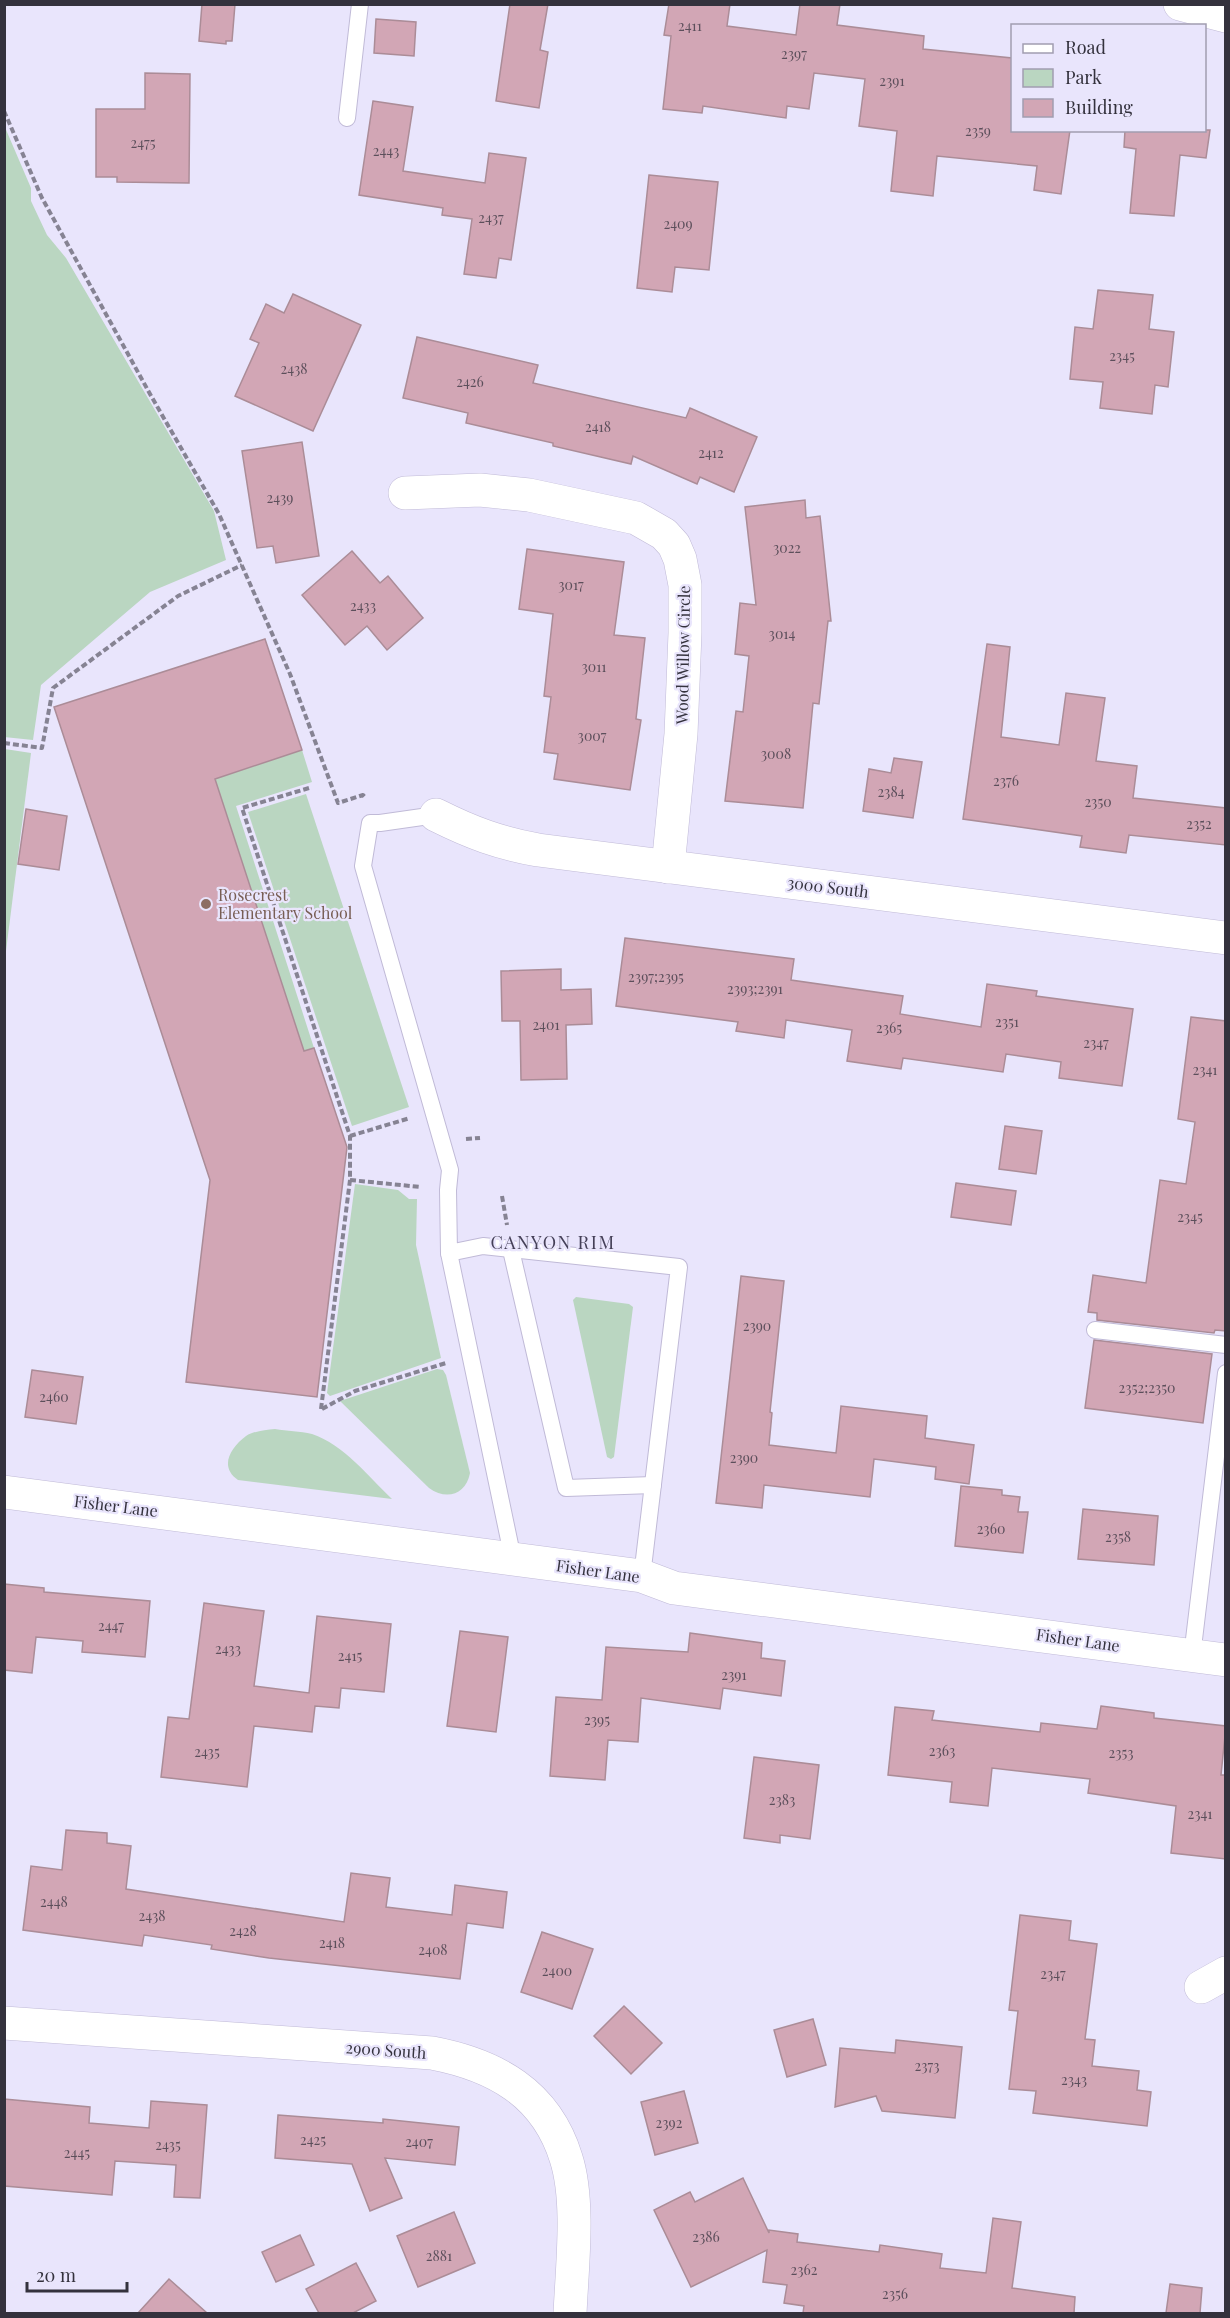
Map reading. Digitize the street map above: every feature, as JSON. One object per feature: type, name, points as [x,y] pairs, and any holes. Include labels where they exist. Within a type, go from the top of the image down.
[{"type":"street","points":[[1180,4],[1226,16]]},
{"type":"street","name":"Wood Willow Circle","points":[[405,493],[480,490],[529,495],[636,518],[664,534],[674,545],[680,559],[685,585],[685,633],[681,734],[668,867]]},
{"type":"street","name":"3000 South","points":[[436,815],[501,843],[538,850],[1226,938]]},
{"type":"street","name":"Fisher Lane","points":[[4,1492],[513,1558],[642,1576],[674,1588],[1226,1660]]},
{"type":"street","name":"2900 South","points":[[4,2023],[432,2053],[482,2066],[508,2080],[533,2101],[552,2128],[566,2158],[572,2190],[570,2313]]},
{"type":"lane","points":[[347,118],[360,4]]},
{"type":"lane","points":[[436,815],[370,823],[363,866],[450,1170],[449,1253],[513,1558]]},
{"type":"lane","points":[[449,1253],[483,1246],[679,1267],[642,1576]]},
{"type":"lane","points":[[511,1250],[566,1488],[653,1485]]},
{"type":"lane","points":[[1095,1330],[1226,1346]]},
{"type":"lane","points":[[1192,1656],[1226,1373]]},
{"type":"path","points":[[4,111],[42,198],[219,514],[290,674],[338,803],[363,795],[371,802]]},
{"type":"path","points":[[4,743],[42,748],[53,687],[178,596],[242,566]]},
{"type":"path","points":[[309,788],[242,808],[350,1136],[350,1180],[321,1409],[355,1391],[449,1362]]},
{"type":"path","points":[[350,1136],[417,1116]]},
{"type":"path","points":[[350,1180],[421,1187]]},
{"type":"green space","points":[[4,125],[31,188],[31,201],[47,235],[66,258],[214,511],[226,560],[150,592],[41,685],[33,740],[4,737]]},
{"type":"green space","points":[[4,749],[31,753],[5,959]]},
{"type":"green space","points":[[302,750],[312,782],[236,806],[314,1048],[304,1051],[215,779]]},
{"type":"green space","points":[[306,794],[409,1107],[352,1126],[248,812]]},
{"type":"green space","points":[[355,1184],[398,1190],[409,1199],[417,1199],[416,1245],[441,1358],[330,1396],[327,1393]]},
{"type":"green space","points":[[576,1297],[629,1304],[633,1307],[614,1457],[611,1459],[607,1457],[573,1300]]},
{"type":"green space","points":[[437,1369],[443,1370],[446,1375],[470,1473],[464,1486],[449,1495],[429,1488],[340,1401]]},
{"type":"green space","points":[[275,1429],[303,1432],[324,1439],[345,1453],[392,1499],[238,1480],[232,1475],[228,1464],[235,1446],[249,1434]]},
{"type":"building","points":[[202,4],[235,4],[232,41],[226,41],[226,44],[199,41]]},
{"type":"building","points":[[510,4],[548,4],[540,50],[548,52],[539,108],[496,101]]},
{"type":"building","points":[[669,4],[730,4],[727,26],[796,35],[800,4],[840,4],[837,25],[924,36],[923,49],[1011,58],[1011,132],[1070,132],[1061,194],[1034,190],[1037,166],[937,156],[933,196],[891,191],[897,131],[859,126],[865,79],[814,73],[809,109],[787,106],[786,118],[703,106],[702,113],[663,109],[671,36],[664,35]]},
{"type":"building","points":[[376,19],[416,22],[414,56],[374,53]]},
{"type":"building","points":[[145,73],[190,74],[189,183],[117,182],[117,177],[96,177],[96,109],[145,109]]},
{"type":"building","points":[[373,101],[413,107],[403,171],[485,183],[489,153],[526,158],[511,260],[499,258],[496,278],[464,274],[472,219],[442,215],[443,208],[359,195]]},
{"type":"building","points":[[1210,130],[1206,158],[1180,155],[1174,216],[1130,213],[1136,149],[1124,147],[1125,132],[1206,132]]},
{"type":"building","points":[[649,175],[718,182],[709,270],[675,267],[672,292],[637,288]]},
{"type":"building","points":[[1098,290],[1153,295],[1149,329],[1174,332],[1168,387],[1155,385],[1152,414],[1100,408],[1103,382],[1070,379],[1075,327],[1093,329]]},
{"type":"building","points":[[293,294],[361,325],[313,431],[235,396],[259,343],[250,339],[266,304],[284,313]]},
{"type":"building","points":[[417,337],[538,365],[533,383],[686,418],[690,408],[757,437],[734,492],[700,477],[697,484],[633,456],[631,464],[466,423],[468,413],[403,398]]},
{"type":"building","points":[[302,442],[319,556],[276,563],[273,546],[257,548],[242,451]]},
{"type":"building","points":[[805,500],[806,518],[820,516],[831,621],[828,621],[819,704],[813,703],[803,808],[725,801],[736,711],[743,712],[749,656],[735,654],[740,603],[756,605],[745,507]]},
{"type":"building","points":[[527,549],[624,562],[614,635],[645,638],[636,719],[641,720],[630,790],[554,779],[558,754],[544,752],[551,697],[544,696],[553,614],[519,609]]},
{"type":"building","points":[[352,551],[380,583],[388,576],[423,618],[387,650],[367,626],[345,645],[302,595]]},
{"type":"building","points":[[265,639],[302,750],[215,779],[304,1051],[314,1048],[347,1147],[317,1397],[186,1382],[210,1180],[54,707]]},
{"type":"building","points":[[987,644],[1010,647],[1001,737],[1059,745],[1066,693],[1105,698],[1096,761],[1137,766],[1133,798],[1226,808],[1226,845],[1129,835],[1126,853],[1080,847],[1082,836],[963,819]]},
{"type":"building","points":[[894,758],[922,762],[913,818],[863,811],[869,769],[891,773]]},
{"type":"building","points":[[26,809],[67,816],[59,870],[18,864]]},
{"type":"building","points":[[625,938],[794,959],[791,980],[903,996],[900,1014],[981,1027],[987,984],[1037,991],[1036,996],[1133,1009],[1122,1086],[1059,1078],[1061,1062],[1006,1054],[1003,1072],[903,1058],[901,1069],[847,1061],[852,1030],[786,1020],[784,1038],[736,1031],[738,1022],[616,1006]]},
{"type":"building","points":[[561,969],[561,990],[591,989],[592,1024],[566,1025],[567,1079],[521,1080],[520,1021],[502,1021],[501,971]]},
{"type":"building","points":[[1191,1017],[1226,1021],[1226,1331],[1215,1330],[1214,1333],[1097,1320],[1097,1313],[1088,1312],[1093,1275],[1146,1283],[1160,1180],[1186,1184],[1195,1122],[1178,1119]]},
{"type":"building","points":[[1005,1126],[1042,1131],[1036,1174],[999,1169]]},
{"type":"building","points":[[956,1183],[1016,1191],[1011,1225],[951,1217]]},
{"type":"building","points":[[741,1276],[784,1281],[770,1412],[772,1413],[769,1445],[836,1453],[841,1406],[927,1416],[925,1438],[974,1445],[969,1484],[935,1479],[936,1467],[874,1459],[870,1497],[764,1485],[762,1508],[716,1503]]},
{"type":"building","points":[[1094,1340],[1212,1354],[1203,1423],[1085,1408]]},
{"type":"building","points":[[32,1370],[83,1377],[76,1424],[25,1417]]},
{"type":"building","points":[[961,1486],[1002,1490],[1002,1495],[1020,1497],[1018,1512],[1028,1512],[1023,1553],[955,1546]]},
{"type":"building","points":[[1083,1509],[1158,1516],[1154,1565],[1078,1559]]},
{"type":"building","points":[[4,1584],[44,1588],[44,1592],[150,1601],[145,1657],[82,1652],[83,1641],[36,1637],[32,1673],[4,1670]]},
{"type":"building","points":[[204,1603],[264,1611],[254,1686],[309,1693],[317,1616],[391,1624],[384,1692],[341,1688],[339,1708],[315,1706],[312,1732],[254,1726],[247,1787],[161,1777],[168,1717],[189,1719]]},
{"type":"building","points":[[460,1631],[508,1637],[496,1732],[447,1726]]},
{"type":"building","points":[[690,1633],[762,1643],[761,1658],[785,1661],[781,1696],[723,1688],[720,1709],[641,1698],[638,1742],[608,1740],[605,1780],[550,1776],[556,1697],[602,1700],[606,1647],[688,1652]]},
{"type":"building","points":[[1101,1706],[1154,1713],[1154,1718],[1226,1726],[1221,1775],[1226,1775],[1226,1859],[1171,1853],[1176,1806],[1088,1793],[1090,1779],[992,1768],[988,1806],[950,1802],[952,1782],[888,1775],[895,1707],[934,1711],[932,1720],[1040,1732],[1041,1723],[1097,1729]]},
{"type":"building","points":[[754,1757],[819,1765],[810,1839],[780,1835],[780,1843],[744,1838]]},
{"type":"building","points":[[66,1830],[107,1833],[107,1843],[131,1846],[126,1889],[344,1922],[351,1873],[390,1878],[386,1907],[452,1915],[455,1885],[507,1892],[503,1928],[467,1923],[460,1979],[269,1958],[211,1949],[212,1945],[144,1935],[142,1946],[23,1930],[31,1866],[62,1870]]},
{"type":"building","points":[[1020,1915],[1071,1921],[1069,1940],[1097,1944],[1085,2039],[1095,2040],[1092,2066],[1139,2071],[1137,2090],[1151,2092],[1147,2126],[1033,2113],[1036,2091],[1009,2089],[1018,2011],[1009,2010]]},
{"type":"building","points":[[542,1932],[593,1949],[572,2009],[521,1992]]},
{"type":"building","points":[[624,2006],[662,2043],[631,2074],[594,2036]]},
{"type":"building","points":[[813,2019],[826,2065],[787,2077],[774,2030]]},
{"type":"building","points":[[896,2040],[962,2047],[955,2118],[882,2111],[876,2096],[835,2107],[840,2048],[895,2053]]},
{"type":"building","points":[[684,2091],[698,2143],[655,2155],[641,2102]]},
{"type":"building","points":[[4,2099],[90,2107],[89,2123],[149,2128],[151,2101],[207,2105],[200,2198],[174,2197],[176,2165],[115,2161],[112,2195],[4,2186]]},
{"type":"building","points":[[278,2115],[383,2123],[383,2119],[459,2127],[455,2165],[385,2158],[402,2198],[370,2211],[352,2164],[275,2158]]},
{"type":"building","points":[[743,2178],[769,2233],[769,2230],[798,2234],[797,2242],[879,2252],[880,2245],[942,2254],[940,2268],[986,2273],[993,2218],[1021,2222],[1012,2288],[1075,2297],[1074,2313],[803,2313],[804,2306],[784,2303],[787,2285],[763,2282],[767,2250],[691,2287],[654,2210],[690,2192],[695,2202]]},
{"type":"building","points":[[454,2212],[475,2263],[418,2287],[397,2236]]},
{"type":"building","points":[[300,2235],[314,2265],[276,2282],[262,2252]]},
{"type":"building","points":[[356,2263],[376,2301],[353,2313],[319,2313],[306,2289]]},
{"type":"building","points":[[169,2279],[207,2313],[138,2313]]},
{"type":"building","points":[[1170,2284],[1202,2288],[1200,2313],[1166,2313]]},
{"type":"place","name":"Rosecrest Elementary School","points":[[206,904]]},
{"type":"district","name":"CANYON RIM","points":[[553,1243]]}]
